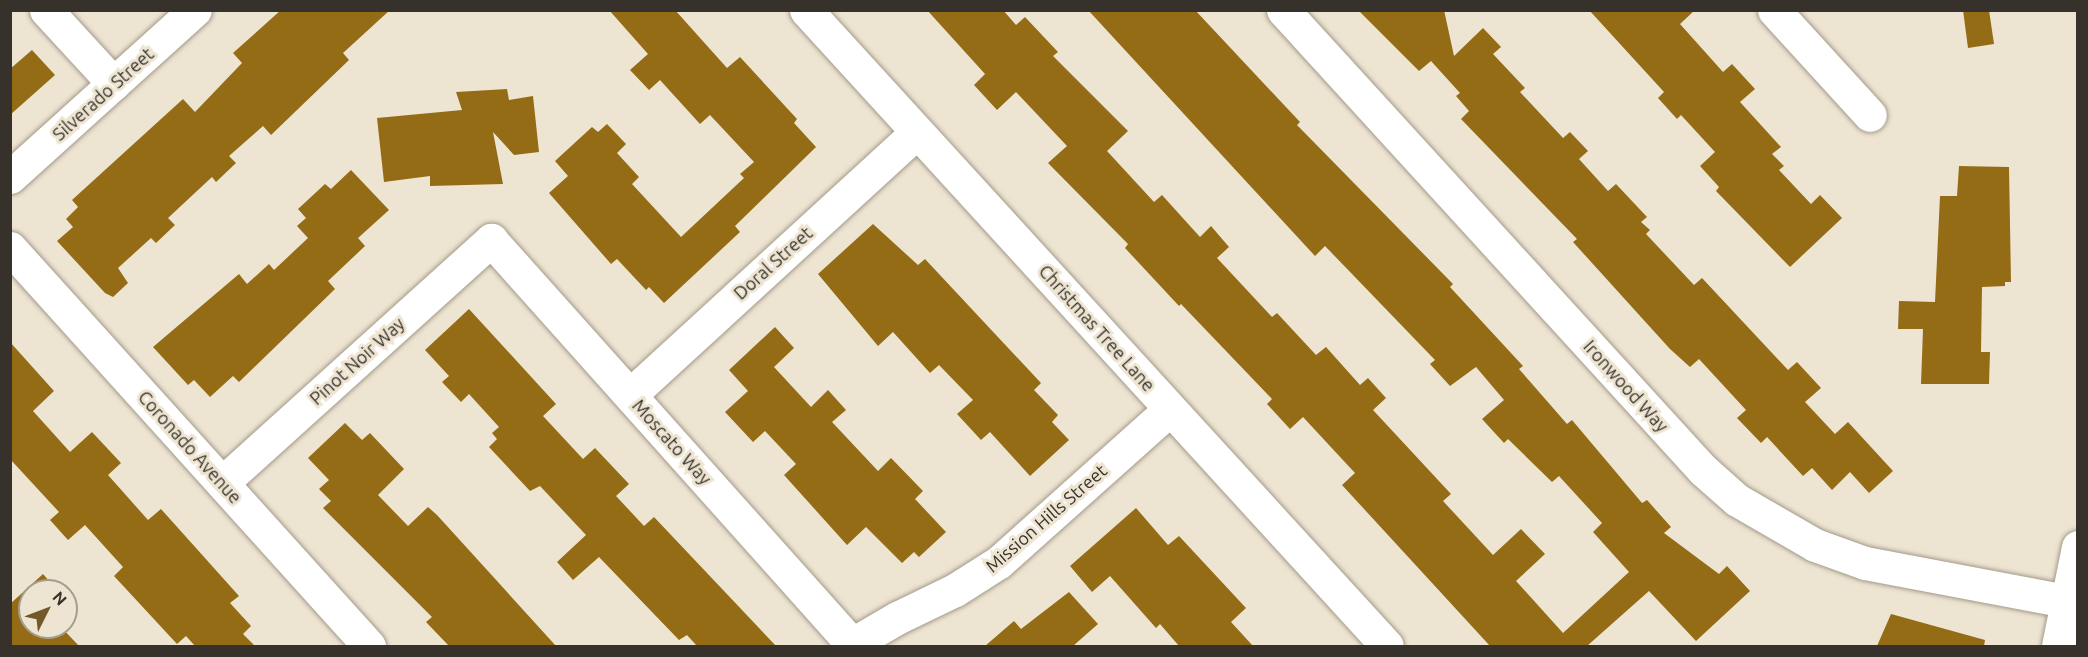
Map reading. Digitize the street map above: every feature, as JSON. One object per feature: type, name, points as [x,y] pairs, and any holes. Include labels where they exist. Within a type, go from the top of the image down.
[{"type":"street","points":[[46,10],[114,84]]},
{"type":"street","name":"Silverado Street","points":[[10,177],[195,10]]},
{"type":"street","name":"Christmas Tree Lane","points":[[806,10],[1387,646]]},
{"type":"street","name":"Ironwood Way","points":[[1283,10],[1703,470],[1737,500],[1815,545],[1865,563],[2067,601]]},
{"type":"street","points":[[1774,10],[1870,116]]},
{"type":"street","name":"Doral Street","points":[[630,395],[917,132]]},
{"type":"street","name":"Moscato Way","points":[[492,240],[851,645]]},
{"type":"street","name":"Pinot Noir Way","points":[[222,483],[492,240]]},
{"type":"street","name":"Coronado Avenue","points":[[10,248],[369,646]]},
{"type":"street","name":"Mission Hills Street","points":[[851,645],[955,591],[999,562],[1170,408]]},
{"type":"street","points":[[2058,646],[2078,547]]},
{"type":"building","points":[[281,10],[390,10],[343,53],[349,60],[271,135],[263,126],[229,156],[236,163],[216,182],[212,177],[168,218],[175,225],[156,243],[151,238],[118,268],[128,283],[113,297],[105,293],[57,241],[73,227],[66,219],[78,207],[72,200],[183,99],[195,112],[242,63],[233,53]]},
{"type":"building","points":[[609,10],[675,10],[727,68],[740,57],[797,119],[794,123],[816,147],[735,226],[740,232],[664,303],[649,287],[646,290],[617,259],[611,264],[549,193],[568,176],[555,161],[592,127],[598,132],[607,124],[626,144],[617,153],[639,177],[632,184],[681,237],[744,178],[740,174],[754,162],[710,115],[700,124],[660,80],[649,90],[630,70],[648,54]]},
{"type":"building","points":[[927,10],[1003,10],[1016,25],[1025,17],[1058,52],[1053,56],[1128,131],[1107,151],[1154,202],[1162,195],[1200,237],[1211,226],[1229,247],[1217,258],[1272,317],[1277,313],[1316,355],[1326,347],[1360,385],[1368,378],[1386,398],[1373,410],[1451,494],[1443,501],[1493,555],[1521,529],[1545,554],[1516,581],[1563,633],[1629,572],[1593,532],[1602,523],[1559,476],[1552,482],[1508,439],[1504,443],[1482,419],[1504,400],[1476,367],[1450,386],[1430,364],[1435,360],[1325,246],[1315,256],[1088,10],[1195,10],[1300,122],[1297,125],[1453,284],[1450,287],[1523,366],[1519,369],[1567,424],[1572,420],[1642,503],[1647,500],[1671,527],[1664,533],[1719,574],[1727,566],[1750,591],[1696,641],[1649,591],[1587,646],[1490,646],[1342,485],[1355,473],[1303,417],[1290,429],[1267,404],[1272,399],[1181,304],[1179,306],[1125,248],[1128,244],[1048,163],[1067,146],[1016,92],[997,110],[974,85],[985,74]]},
{"type":"building","points":[[1358,10],[1444,10],[1454,56],[1483,28],[1501,47],[1493,54],[1525,88],[1520,92],[1563,138],[1570,132],[1588,151],[1579,159],[1608,191],[1616,184],[1647,217],[1641,222],[1650,230],[1646,234],[1694,285],[1702,278],[1788,370],[1797,362],[1821,388],[1805,402],[1835,434],[1848,422],[1893,471],[1869,493],[1850,472],[1832,490],[1812,468],[1803,476],[1767,437],[1761,443],[1737,418],[1746,410],[1699,359],[1690,367],[1670,349],[1573,242],[1577,239],[1461,119],[1469,111],[1456,96],[1460,93],[1431,61],[1419,71]]},
{"type":"building","points":[[1589,10],[1695,10],[1680,24],[1723,72],[1732,64],[1755,89],[1740,102],[1781,147],[1772,154],[1784,166],[1779,170],[1811,204],[1820,195],[1842,218],[1790,267],[1716,191],[1719,187],[1700,166],[1715,152],[1681,115],[1677,119],[1658,98],[1664,92]]},
{"type":"building","points":[[1963,10],[1989,10],[1994,44],[1968,48]]},
{"type":"building","points":[[32,50],[55,75],[10,115],[10,69]]},
{"type":"building","points":[[507,89],[509,100],[533,96],[539,152],[514,155],[493,132],[503,184],[430,186],[430,176],[384,182],[377,118],[462,110],[456,92]]},
{"type":"building","points":[[1959,166],[2009,167],[2011,282],[2005,282],[2005,286],[1982,287],[1981,352],[1990,352],[1989,384],[1921,384],[1923,329],[1898,329],[1899,301],[1935,302],[1940,196],[1957,196]]},
{"type":"building","points":[[351,170],[389,210],[358,238],[365,246],[328,281],[335,289],[239,382],[233,376],[210,397],[194,380],[188,385],[153,347],[239,274],[247,284],[269,264],[274,270],[308,238],[297,226],[306,218],[298,209],[325,184],[331,189]]},
{"type":"building","points":[[873,224],[918,265],[925,259],[1041,383],[1034,390],[1058,415],[1052,422],[1069,440],[1030,476],[990,432],[981,440],[957,414],[973,400],[939,365],[930,373],[893,332],[878,346],[818,274]]},
{"type":"building","points":[[469,309],[556,404],[543,416],[583,459],[595,448],[629,484],[616,496],[644,526],[654,517],[776,646],[697,646],[687,635],[679,640],[599,557],[573,580],[557,562],[586,535],[540,486],[530,491],[489,447],[497,439],[492,433],[499,427],[469,394],[461,402],[442,382],[449,376],[425,350]]},
{"type":"building","points":[[775,327],[794,348],[774,367],[811,407],[828,390],[846,410],[832,422],[878,471],[891,458],[923,491],[915,499],[946,532],[919,557],[914,552],[902,563],[866,527],[847,545],[784,475],[796,464],[765,431],[753,442],[725,412],[748,391],[729,370]]},
{"type":"building","points":[[10,342],[54,391],[33,411],[70,452],[92,432],[121,463],[108,475],[148,520],[161,509],[239,596],[230,603],[251,626],[243,634],[255,646],[195,646],[186,636],[177,644],[114,576],[123,567],[85,525],[68,540],[50,520],[59,512],[10,459]]},
{"type":"building","points":[[345,423],[362,440],[370,433],[404,469],[378,495],[408,526],[428,507],[556,646],[449,646],[426,622],[432,617],[323,508],[331,501],[319,489],[329,480],[308,458]]},
{"type":"building","points":[[1136,508],[1168,545],[1179,536],[1246,608],[1231,622],[1253,646],[1179,646],[1160,624],[1156,628],[1110,576],[1092,592],[1070,566]]},
{"type":"building","points":[[43,574],[47,579],[38,579]]},
{"type":"building","points":[[1069,592],[1098,624],[1073,646],[985,646],[1014,621],[1021,629]]},
{"type":"building","points":[[18,597],[18,639],[72,639],[79,646],[10,646],[10,604]]},
{"type":"building","points":[[1891,614],[1985,640],[1984,646],[1877,646]]}]
